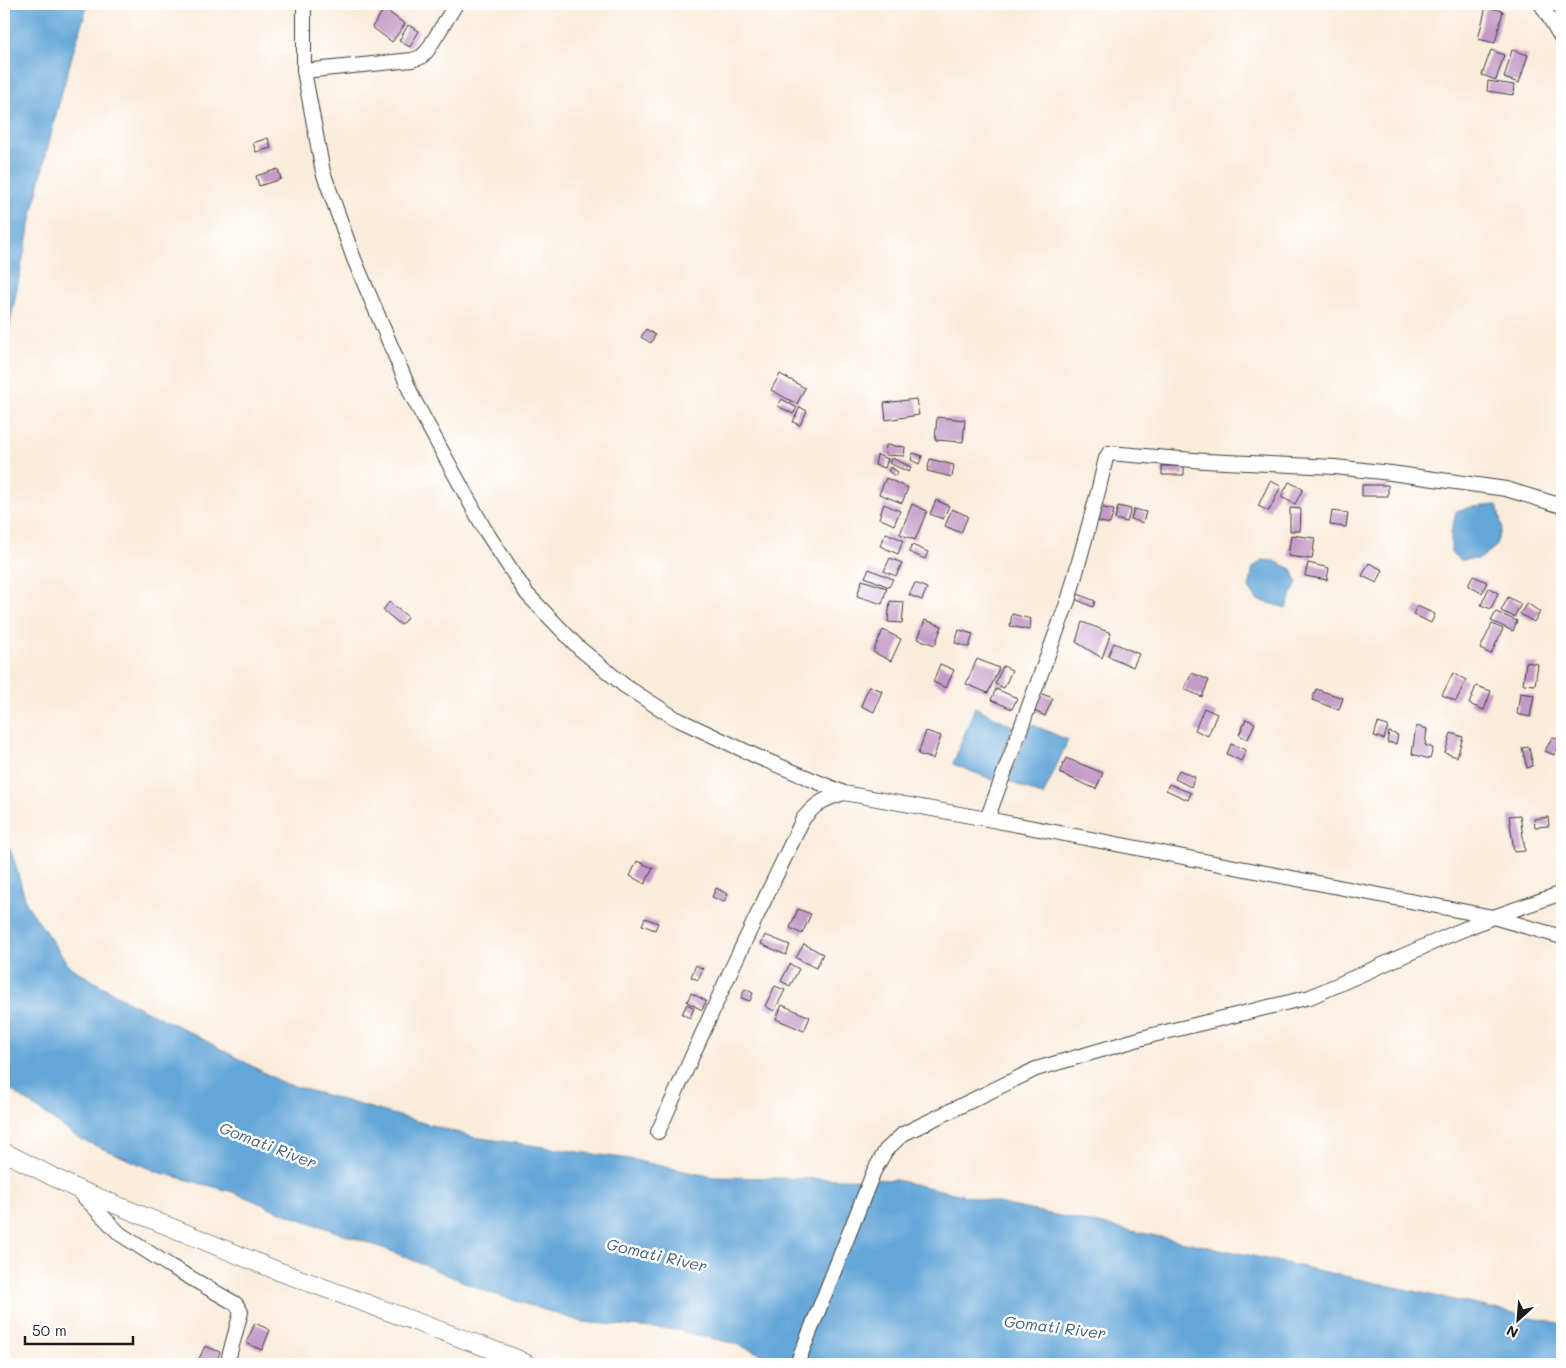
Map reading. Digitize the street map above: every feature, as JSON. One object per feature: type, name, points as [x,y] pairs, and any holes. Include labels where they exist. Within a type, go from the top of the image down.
[{"type":"main road","points":[[4,1152],[75,1188],[278,1271],[527,1364]]},
{"type":"street","points":[[304,4],[304,71],[323,172],[354,260],[410,389],[485,530],[527,594],[580,648],[625,686],[675,718],[758,757],[844,793],[1494,917],[1562,936]]},
{"type":"street","points":[[304,71],[412,60],[421,57],[427,51],[456,4]]},
{"type":"street","points":[[1541,4],[1562,39]]},
{"type":"street","points":[[987,819],[1069,598],[1106,458],[1109,453],[1205,461],[1335,467],[1391,473],[1506,489],[1562,506]]},
{"type":"street","points":[[658,1132],[731,970],[803,819],[811,808],[823,800],[844,793]]},
{"type":"street","points":[[797,1364],[874,1171],[886,1150],[903,1134],[1036,1069],[1153,1035],[1310,997],[1494,917],[1562,893]]},
{"type":"street","points":[[75,1188],[120,1234],[240,1307],[241,1312],[227,1364]]},
{"type":"water","points":[[4,4],[88,4],[62,91],[40,178],[4,356]]},
{"type":"water","points":[[1497,505],[1502,528],[1495,547],[1480,559],[1461,560],[1451,553],[1451,533],[1456,511],[1471,507]]},
{"type":"water","points":[[1262,560],[1274,561],[1292,569],[1297,582],[1286,608],[1257,600],[1249,588],[1253,568]]},
{"type":"water","points":[[975,707],[1014,727],[993,780],[953,764]]},
{"type":"water","points":[[1031,724],[1068,740],[1043,796],[1008,781]]},
{"type":"water","name":"Gomati River","points":[[4,834],[14,860],[27,905],[70,967],[132,1004],[186,1030],[283,1083],[473,1137],[629,1159],[713,1177],[896,1180],[1550,1321],[1562,1324],[1562,1364],[785,1364],[736,1344],[677,1330],[582,1322],[485,1291],[391,1251],[283,1213],[233,1192],[158,1172],[80,1139],[4,1085]]},
{"type":"building","points":[[433,4],[444,4],[441,8]]},
{"type":"building","points":[[1486,7],[1503,11],[1495,43],[1478,39]]},
{"type":"building","points":[[384,9],[405,24],[392,42],[372,27]]},
{"type":"building","points":[[408,25],[419,31],[410,47],[399,41]]},
{"type":"building","points":[[1491,50],[1504,55],[1496,80],[1482,75]]},
{"type":"building","points":[[1512,50],[1528,55],[1519,83],[1504,78]]},
{"type":"building","points":[[1488,81],[1514,85],[1513,95],[1487,91]]},
{"type":"building","points":[[268,138],[271,148],[256,152],[253,143]]},
{"type":"building","points":[[278,169],[281,179],[259,186],[256,176]]},
{"type":"building","points":[[646,329],[655,335],[651,343],[641,337]]},
{"type":"building","points":[[780,374],[805,388],[797,404],[771,390]]},
{"type":"building","points":[[782,399],[797,408],[793,414],[778,406]]},
{"type":"building","points":[[916,399],[919,415],[886,420],[884,403]]},
{"type":"building","points":[[800,407],[807,411],[800,425],[793,422]]},
{"type":"building","points":[[937,417],[965,420],[963,442],[935,440]]},
{"type":"building","points":[[886,445],[905,447],[904,456],[885,455]]},
{"type":"building","points":[[913,453],[922,456],[919,464],[911,460]]},
{"type":"building","points":[[877,455],[888,459],[885,468],[875,465]]},
{"type":"building","points":[[892,458],[911,467],[909,472],[889,463]]},
{"type":"building","points":[[930,459],[954,465],[952,477],[927,471]]},
{"type":"building","points":[[1162,466],[1184,466],[1184,475],[1162,475]]},
{"type":"building","points":[[891,467],[898,472],[895,476],[888,471]]},
{"type":"building","points":[[886,478],[908,488],[902,503],[879,494]]},
{"type":"building","points":[[1270,481],[1281,486],[1269,511],[1258,506]]},
{"type":"building","points":[[1289,482],[1303,489],[1295,504],[1281,497]]},
{"type":"building","points":[[1362,485],[1388,485],[1388,496],[1362,496]]},
{"type":"building","points":[[936,500],[949,506],[943,519],[930,514]]},
{"type":"building","points":[[884,504],[900,511],[894,525],[879,518]]},
{"type":"building","points":[[912,504],[927,511],[915,540],[900,534]]},
{"type":"building","points":[[1118,506],[1131,509],[1127,522],[1115,519]]},
{"type":"building","points":[[1100,507],[1114,510],[1110,524],[1096,521]]},
{"type":"building","points":[[1290,508],[1301,509],[1300,531],[1290,531]]},
{"type":"building","points":[[952,509],[968,516],[961,533],[945,526]]},
{"type":"building","points":[[1134,509],[1146,512],[1143,523],[1131,519]]},
{"type":"building","points":[[1332,511],[1348,513],[1346,527],[1330,525]]},
{"type":"building","points":[[886,533],[903,540],[898,554],[880,546]]},
{"type":"building","points":[[1291,535],[1315,538],[1312,559],[1288,556]]},
{"type":"building","points":[[912,545],[928,552],[925,559],[909,552]]},
{"type":"building","points":[[890,558],[902,563],[896,576],[884,571]]},
{"type":"building","points":[[1308,563],[1329,568],[1327,580],[1305,576]]},
{"type":"building","points":[[1369,563],[1383,570],[1377,583],[1362,576]]},
{"type":"building","points":[[869,569],[893,579],[889,587],[865,577]]},
{"type":"building","points":[[1473,576],[1487,582],[1482,593],[1468,586]]},
{"type":"building","points":[[862,580],[887,588],[882,604],[857,596]]},
{"type":"building","points":[[915,583],[927,588],[922,600],[909,595]]},
{"type":"building","points":[[1489,588],[1498,593],[1491,609],[1481,605]]},
{"type":"building","points":[[1078,594],[1095,601],[1093,607],[1075,599]]},
{"type":"building","points":[[1508,597],[1521,604],[1514,617],[1501,611]]},
{"type":"building","points":[[890,601],[904,602],[902,623],[888,622]]},
{"type":"building","points":[[389,602],[408,617],[401,625],[383,610]]},
{"type":"building","points":[[1527,603],[1540,612],[1534,622],[1520,614]]},
{"type":"building","points":[[1417,606],[1435,614],[1431,623],[1413,614]]},
{"type":"building","points":[[1496,612],[1517,621],[1513,631],[1491,621]]},
{"type":"building","points":[[1012,614],[1031,619],[1030,630],[1010,626]]},
{"type":"building","points":[[925,620],[942,626],[935,645],[918,639]]},
{"type":"building","points":[[1082,622],[1111,633],[1102,658],[1076,642]]},
{"type":"building","points":[[1492,624],[1503,629],[1491,654],[1480,649]]},
{"type":"building","points":[[883,630],[901,639],[891,661],[873,652]]},
{"type":"building","points":[[959,630],[973,634],[969,647],[955,643]]},
{"type":"building","points":[[1114,643],[1139,654],[1133,667],[1108,656]]},
{"type":"building","points":[[977,659],[999,668],[988,693],[966,684]]},
{"type":"building","points":[[1526,662],[1538,664],[1535,685],[1523,684]]},
{"type":"building","points":[[940,664],[954,670],[946,688],[933,682]]},
{"type":"building","points":[[1003,666],[1012,670],[1004,688],[995,684]]},
{"type":"building","points":[[1192,673],[1209,680],[1202,697],[1184,689]]},
{"type":"building","points":[[1453,673],[1466,680],[1456,701],[1442,695]]},
{"type":"building","points":[[869,686],[882,691],[874,712],[861,706]]},
{"type":"building","points":[[1476,686],[1491,691],[1484,710],[1469,704]]},
{"type":"building","points":[[996,689],[1017,698],[1012,709],[991,700]]},
{"type":"building","points":[[1316,689],[1343,698],[1339,710],[1312,700]]},
{"type":"building","points":[[1039,693],[1053,698],[1045,716],[1032,710]]},
{"type":"building","points":[[1520,693],[1534,695],[1530,717],[1517,714]]},
{"type":"building","points":[[1204,708],[1217,714],[1208,736],[1195,730]]},
{"type":"building","points":[[1246,719],[1255,723],[1248,739],[1239,735]]},
{"type":"building","points":[[1378,723],[1388,726],[1384,739],[1374,736]]},
{"type":"building","points":[[1416,726],[1427,729],[1425,745],[1433,748],[1430,759],[1412,754]]},
{"type":"building","points":[[926,731],[941,736],[933,759],[918,754]]},
{"type":"building","points":[[1389,732],[1398,735],[1396,744],[1387,742]]},
{"type":"building","points":[[1451,733],[1463,737],[1457,757],[1445,753]]},
{"type":"building","points":[[1552,737],[1561,741],[1554,755],[1545,751]]},
{"type":"building","points":[[1231,744],[1246,750],[1241,761],[1227,754]]},
{"type":"building","points":[[1529,747],[1533,766],[1527,768],[1522,748]]},
{"type":"building","points":[[1066,758],[1103,773],[1096,789],[1059,773]]},
{"type":"building","points":[[1179,770],[1195,777],[1191,787],[1175,779]]},
{"type":"building","points":[[1169,784],[1191,793],[1188,800],[1166,790]]},
{"type":"building","points":[[1520,815],[1525,851],[1514,852],[1509,816]]},
{"type":"building","points":[[1548,817],[1549,826],[1535,827],[1534,819]]},
{"type":"building","points":[[637,861],[653,868],[645,884],[630,876]]},
{"type":"building","points":[[716,888],[728,894],[724,902],[712,897]]},
{"type":"building","points":[[798,909],[811,914],[802,934],[790,928]]},
{"type":"building","points":[[645,918],[658,923],[655,930],[642,925]]},
{"type":"building","points":[[765,935],[790,945],[786,955],[761,944]]},
{"type":"building","points":[[804,944],[823,954],[816,968],[796,958]]},
{"type":"building","points":[[790,964],[799,969],[790,986],[781,981]]},
{"type":"building","points":[[696,965],[703,969],[698,980],[691,977]]},
{"type":"building","points":[[775,986],[785,990],[774,1011],[765,1006]]},
{"type":"building","points":[[745,989],[753,993],[750,1001],[741,998]]},
{"type":"building","points":[[691,993],[706,1001],[702,1010],[687,1002]]},
{"type":"building","points":[[687,1004],[694,1008],[690,1018],[682,1014]]},
{"type":"building","points":[[782,1005],[810,1017],[804,1031],[776,1019]]},
{"type":"building","points":[[255,1323],[270,1330],[262,1350],[246,1343]]},
{"type":"building","points":[[205,1346],[220,1352],[215,1364],[197,1363]]}]
